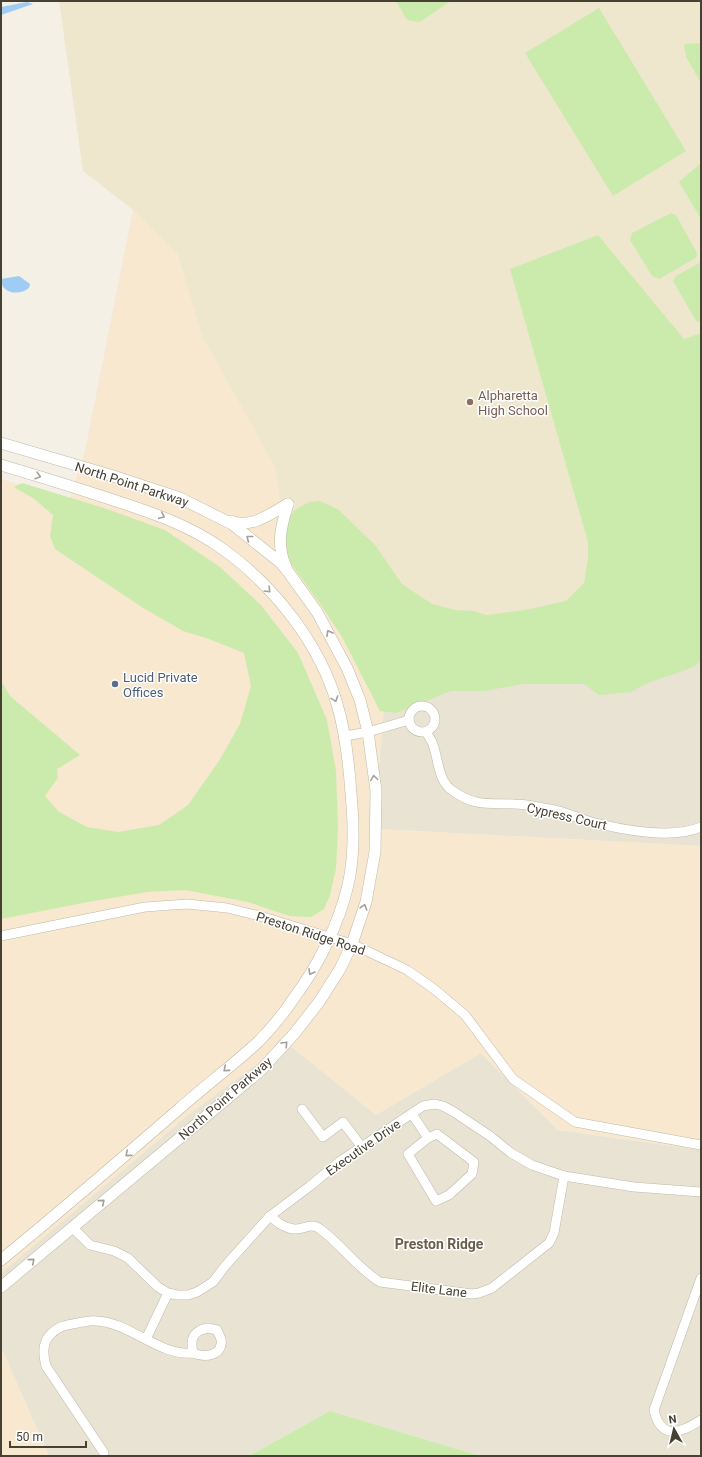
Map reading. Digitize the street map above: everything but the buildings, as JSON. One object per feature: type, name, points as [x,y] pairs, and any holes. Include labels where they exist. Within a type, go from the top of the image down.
[{"type":"street","name":"North Point Parkway","points":[[1,443],[110,475],[180,498],[232,524],[282,563],[317,612],[341,656],[360,700],[368,732],[376,791],[376,852],[366,902],[352,944],[340,969],[319,1002],[294,1034],[260,1071],[1,1287]]},
{"type":"street","name":"North Point Parkway","points":[[1,465],[156,513],[198,533],[224,550],[249,570],[277,599],[299,626],[325,673],[336,702],[345,736],[354,825],[352,861],[342,906],[321,955],[296,997],[259,1041],[1,1260]]},
{"type":"street","points":[[219,518],[236,524],[247,524],[288,504],[281,530],[280,541],[283,560],[289,573]]},
{"type":"street","points":[[423,706],[431,710],[434,714],[435,722],[426,732],[418,732],[414,730],[410,724],[409,716],[414,708],[423,706]]},
{"type":"street","points":[[345,736],[368,732],[409,720]]},
{"type":"street","name":"Cypress Court","points":[[426,732],[432,742],[442,776],[451,790],[466,799],[484,804],[515,804],[552,809],[588,821],[621,828],[665,834],[692,831],[701,827]]},
{"type":"street","name":"Preston Ridge Road","points":[[1,936],[145,907],[187,904],[227,908],[260,916],[352,944],[407,970],[434,989],[465,1015],[513,1079],[575,1122],[701,1144]]},
{"type":"street","name":"Executive Drive","points":[[168,1293],[188,1295],[197,1292],[212,1282],[270,1216],[361,1146],[423,1106],[435,1104],[443,1106],[490,1136],[511,1153],[532,1165],[564,1176],[634,1187],[701,1192]]},
{"type":"street","points":[[302,1109],[323,1136],[344,1122],[361,1146]]},
{"type":"street","points":[[412,1114],[428,1138]]},
{"type":"street","points":[[437,1134],[474,1162],[472,1174],[450,1195],[436,1201],[408,1154],[428,1138],[437,1134]]},
{"type":"street","name":"Elite Lane","points":[[270,1216],[285,1227],[296,1229],[308,1226],[319,1228],[368,1275],[380,1282],[472,1294],[492,1288],[549,1243],[554,1233],[564,1176]]},
{"type":"street","points":[[72,1227],[90,1245],[114,1251],[128,1258],[158,1287],[168,1293],[146,1339]]},
{"type":"street","points":[[701,1278],[654,1410],[656,1419],[666,1430],[671,1433],[679,1431],[701,1420]]},
{"type":"street","points":[[104,1453],[46,1366],[43,1352],[47,1338],[55,1329],[63,1325],[96,1320],[112,1324],[171,1351],[193,1353]]},
{"type":"shaded area","name":"Alpharetta High School","points":[[59,1],[701,1],[701,610],[358,651],[289,556],[275,467],[202,336],[178,255],[133,210],[83,171]]},
{"type":"shaded area","points":[[133,210],[178,255],[202,336],[275,467],[289,556],[340,624],[384,706],[377,790],[378,829],[701,846],[701,1150],[558,1130],[481,1053],[376,1115],[280,1038],[266,1057],[188,1115],[1,1273],[1,919],[44,910],[35,811],[58,778],[1,681],[1,479],[69,501],[85,451]]},
{"type":"shaded area","points":[[701,632],[701,846],[378,829],[377,790],[384,706]]},
{"type":"shaded area","points":[[280,1037],[376,1115],[481,1053],[558,1130],[701,1150],[701,1456],[480,1456],[330,1411],[249,1456],[49,1456],[1,1347],[1,1273],[188,1115],[266,1057]]},
{"type":"shaded area","points":[[1,1347],[49,1456],[1,1456]]},
{"type":"green space","points":[[396,1],[451,1],[420,22],[407,20]]},
{"type":"green space","points":[[599,8],[686,151],[613,196],[525,53]]},
{"type":"green space","points":[[701,43],[701,83],[686,57],[684,44]]},
{"type":"green space","points":[[701,163],[701,219],[679,182]]},
{"type":"green space","points":[[671,213],[676,215],[697,253],[696,258],[659,279],[652,276],[630,240],[632,233]]},
{"type":"green space","points":[[598,235],[684,339],[701,333],[701,660],[694,667],[645,684],[631,692],[599,695],[584,684],[523,684],[484,691],[451,691],[396,713],[380,711],[342,637],[291,564],[282,543],[286,521],[295,510],[309,502],[320,501],[339,510],[375,545],[402,584],[432,604],[456,610],[474,611],[486,615],[525,610],[566,601],[584,583],[588,557],[588,542],[510,269]]},
{"type":"green space","points":[[701,262],[701,322],[696,321],[673,281],[676,276]]},
{"type":"green space","points":[[22,483],[104,508],[165,530],[220,567],[261,605],[298,653],[327,720],[336,771],[338,827],[336,869],[330,895],[324,909],[311,917],[289,916],[248,902],[185,890],[147,892],[1,919],[1,681],[10,696],[80,755],[57,769],[58,778],[45,796],[59,812],[87,827],[118,832],[159,825],[188,805],[219,761],[240,724],[251,686],[244,653],[209,639],[183,631],[140,606],[55,549],[50,536],[53,515],[33,498],[14,487]]},
{"type":"green space","points":[[330,1411],[480,1456],[249,1456]]},
{"type":"water","points":[[27,2],[33,4],[1,15],[1,7]]},
{"type":"water","points":[[19,276],[30,284],[29,288],[25,291],[16,293],[7,291],[4,288],[1,279]]},
{"type":"place","name":"Alpharetta High School","points":[[470,402]]},
{"type":"place","name":"Lucid Private Offices","points":[[115,684]]},
{"type":"district","name":"Preston Ridge","points":[[439,1244]]}]
